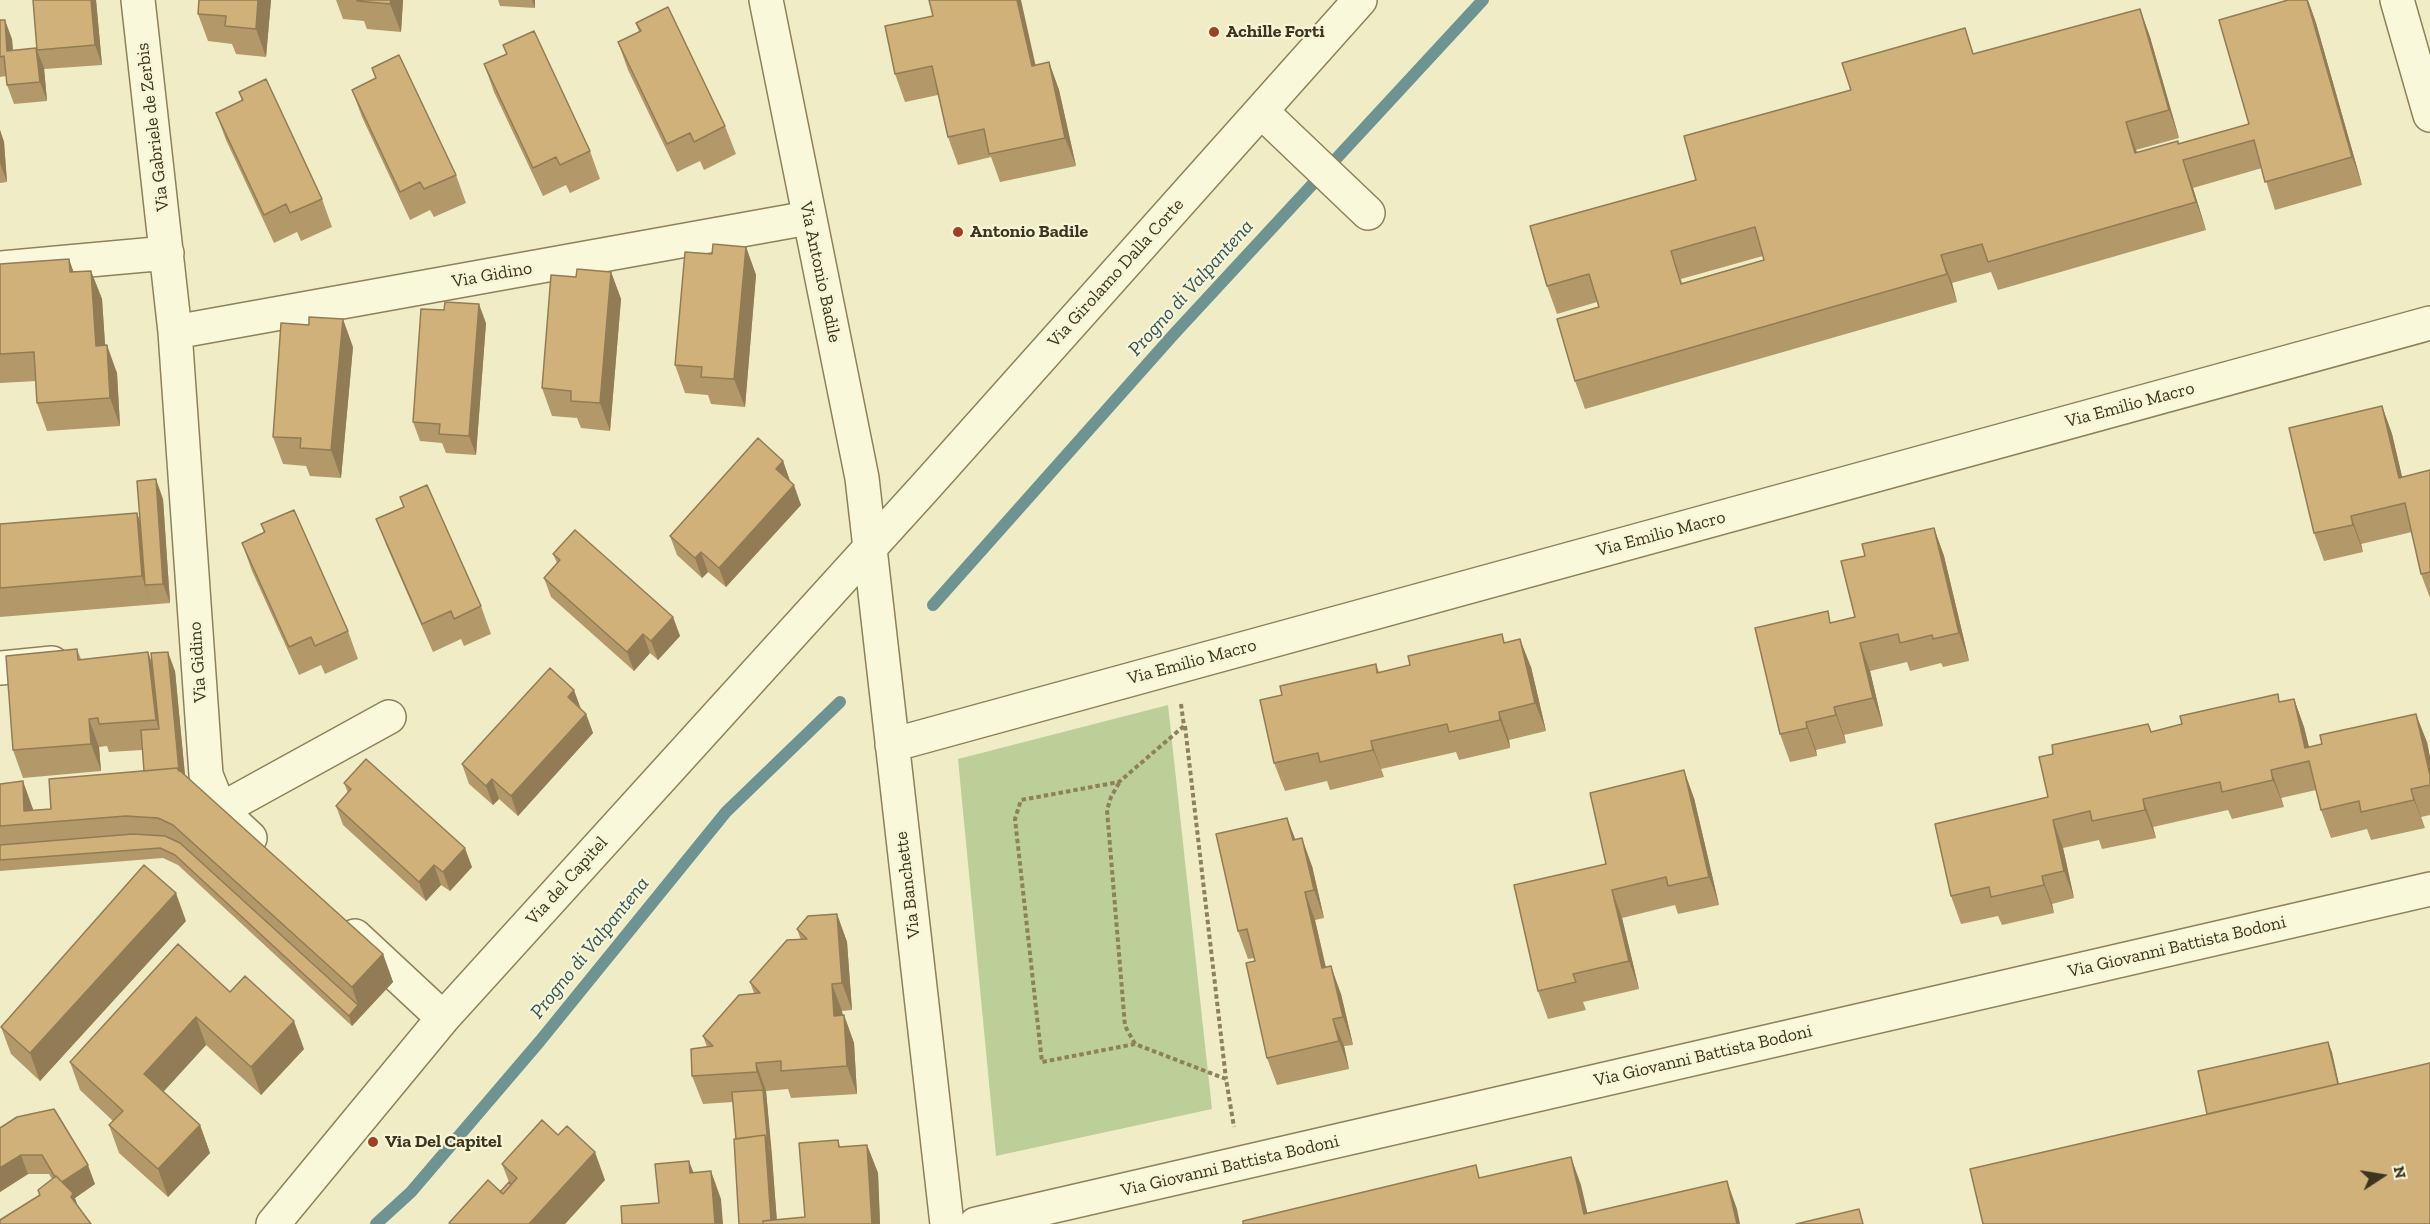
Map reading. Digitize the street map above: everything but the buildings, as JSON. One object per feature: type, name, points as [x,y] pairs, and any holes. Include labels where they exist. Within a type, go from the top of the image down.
[{"type":"street","name":"Via Gabriele de Zerbis","points":[[138,0],[167,253]]},
{"type":"street","name":"Via Antonio Badile","points":[[766,0],[862,478],[870,545]]},
{"type":"street","name":"Via Girolamo Dalla Corte","points":[[870,545],[1360,0]]},
{"type":"street","points":[[2397,0],[2430,115]]},
{"type":"street","points":[[1261,111],[1315,165],[1368,213]]},
{"type":"street","name":"Via Gidino","points":[[175,332],[808,218]]},
{"type":"street","points":[[0,268],[167,253]]},
{"type":"street","name":"Via Gidino","points":[[167,253],[175,332],[206,775],[220,810],[272,858]]},
{"type":"street","name":"Via Emilio Macro","points":[[892,745],[2430,323]]},
{"type":"street","name":"Via Banchette","points":[[870,545],[947,1224]]},
{"type":"street","name":"Via del Capitel","points":[[279,1222],[442,1018],[870,545]]},
{"type":"street","points":[[0,668],[83,660]]},
{"type":"street","points":[[220,810],[389,717]]},
{"type":"street","name":"Via Giovanni Battista Bodoni","points":[[976,1224],[2430,888]]},
{"type":"street","points":[[332,914],[442,1018]]},
{"type":"path","points":[[1177,667],[1226,1079],[1241,1163]]},
{"type":"path","points":[[1135,1044],[1125,1026],[1107,810],[1119,782],[1184,726]]},
{"type":"path","points":[[1119,782],[1021,801],[1015,819],[1042,1062],[1135,1044],[1226,1079]]},
{"type":"green space","points":[[1168,705],[1212,1109],[996,1156],[958,759]]},
{"type":"waterway","name":"Progno di Valpantena","points":[[933,605],[1174,334],[1483,0]]},
{"type":"waterway","name":"Progno di Valpantena","points":[[376,1224],[411,1192],[540,1041],[726,812],[840,702]]},
{"type":"place","name":"Achille Forti","points":[[1214,32]]},
{"type":"place","name":"Antonio Badile","points":[[958,232]]},
{"type":"place","name":"Via Del Capitel","points":[[373,1142]]}]
